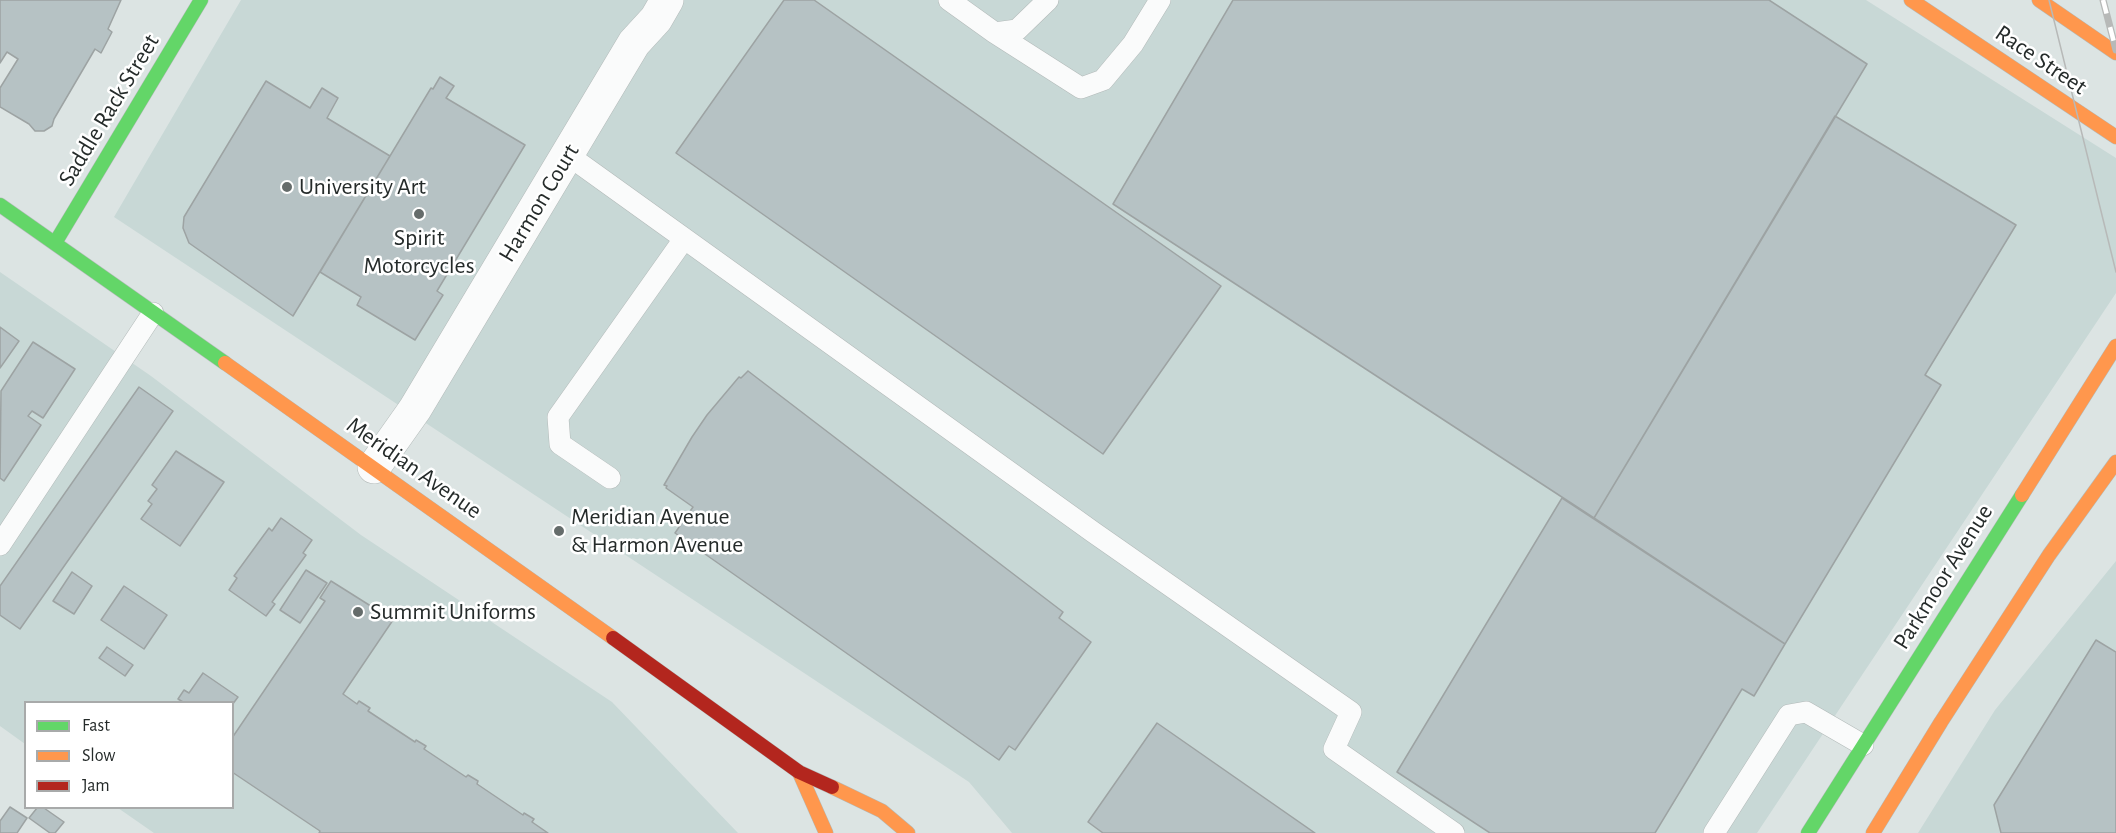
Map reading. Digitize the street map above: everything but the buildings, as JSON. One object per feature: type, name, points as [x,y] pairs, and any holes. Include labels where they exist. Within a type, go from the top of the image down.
[{"type":"main road","name":"Saddle Rack Street","points":[[55,243],[201,0]]},
{"type":"main road","name":"Race Street","points":[[1911,0],[2116,137]]},
{"type":"main road","name":"Race Street","points":[[2039,0],[2116,53]]},
{"type":"main road","name":"Meridian Avenue","points":[[0,205],[374,467],[799,772],[882,811],[908,833]]},
{"type":"main road","name":"Parkmoor Avenue","points":[[1808,833],[2116,346]]},
{"type":"main road","points":[[1874,833],[1941,722],[2049,555],[2116,462]]},
{"type":"main road","points":[[799,772],[826,833]]},
{"type":"street","name":"Harmon Court","points":[[374,467],[416,409],[634,43],[656,19],[667,0]]},
{"type":"lane","points":[[949,0],[995,33],[1081,87],[1103,80],[1133,44],[1160,0]]},
{"type":"lane","points":[[995,33],[1017,30],[1048,0]]},
{"type":"lane","points":[[568,155],[1093,532],[1351,712],[1334,749],[1454,833]]},
{"type":"lane","points":[[610,478],[560,444],[558,417],[684,239]]},
{"type":"lane","points":[[0,545],[153,313]]},
{"type":"lane","points":[[1714,833],[1789,715],[1806,712],[1863,745]]},
{"type":"shaded area","points":[[241,0],[1866,0],[2116,158],[2116,293],[1757,833],[1012,833],[969,782],[114,217]]},
{"type":"shaded area","points":[[0,272],[151,376],[361,535],[612,702],[738,833],[154,833],[119,809],[234,809],[234,701],[24,701],[24,743],[0,726]]},
{"type":"shaded area","points":[[2116,561],[2116,833],[1918,833],[1995,710]]},
{"type":"tram line","points":[[2049,0],[2116,272]]},
{"type":"railway","points":[[2103,0],[2116,50]]},
{"type":"traffic: fast","points":[[55,243],[201,0]]},
{"type":"traffic: fast","points":[[0,205],[225,363]]},
{"type":"traffic: fast","points":[[1808,833],[2022,495]]},
{"type":"traffic: slow","points":[[1911,0],[2116,137]]},
{"type":"traffic: slow","points":[[2039,0],[2116,53]]},
{"type":"traffic: slow","points":[[2022,495],[2116,346]]},
{"type":"traffic: slow","points":[[225,363],[613,638]]},
{"type":"traffic: slow","points":[[1873,833],[1941,722],[2049,555],[2116,462]]},
{"type":"traffic: slow","points":[[799,772],[826,833]]},
{"type":"traffic: slow","points":[[832,787],[882,811],[908,833]]},
{"type":"traffic: jam","points":[[613,638],[799,772],[832,787]]},
{"type":"place","name":"University Art","points":[[287,187]]},
{"type":"place","name":"Spirit Motorcycles","points":[[419,214]]},
{"type":"place","name":"Meridian Avenue & Harmon Avenue","points":[[559,531]]},
{"type":"place","name":"Summit Uniforms","points":[[358,612]]}]
